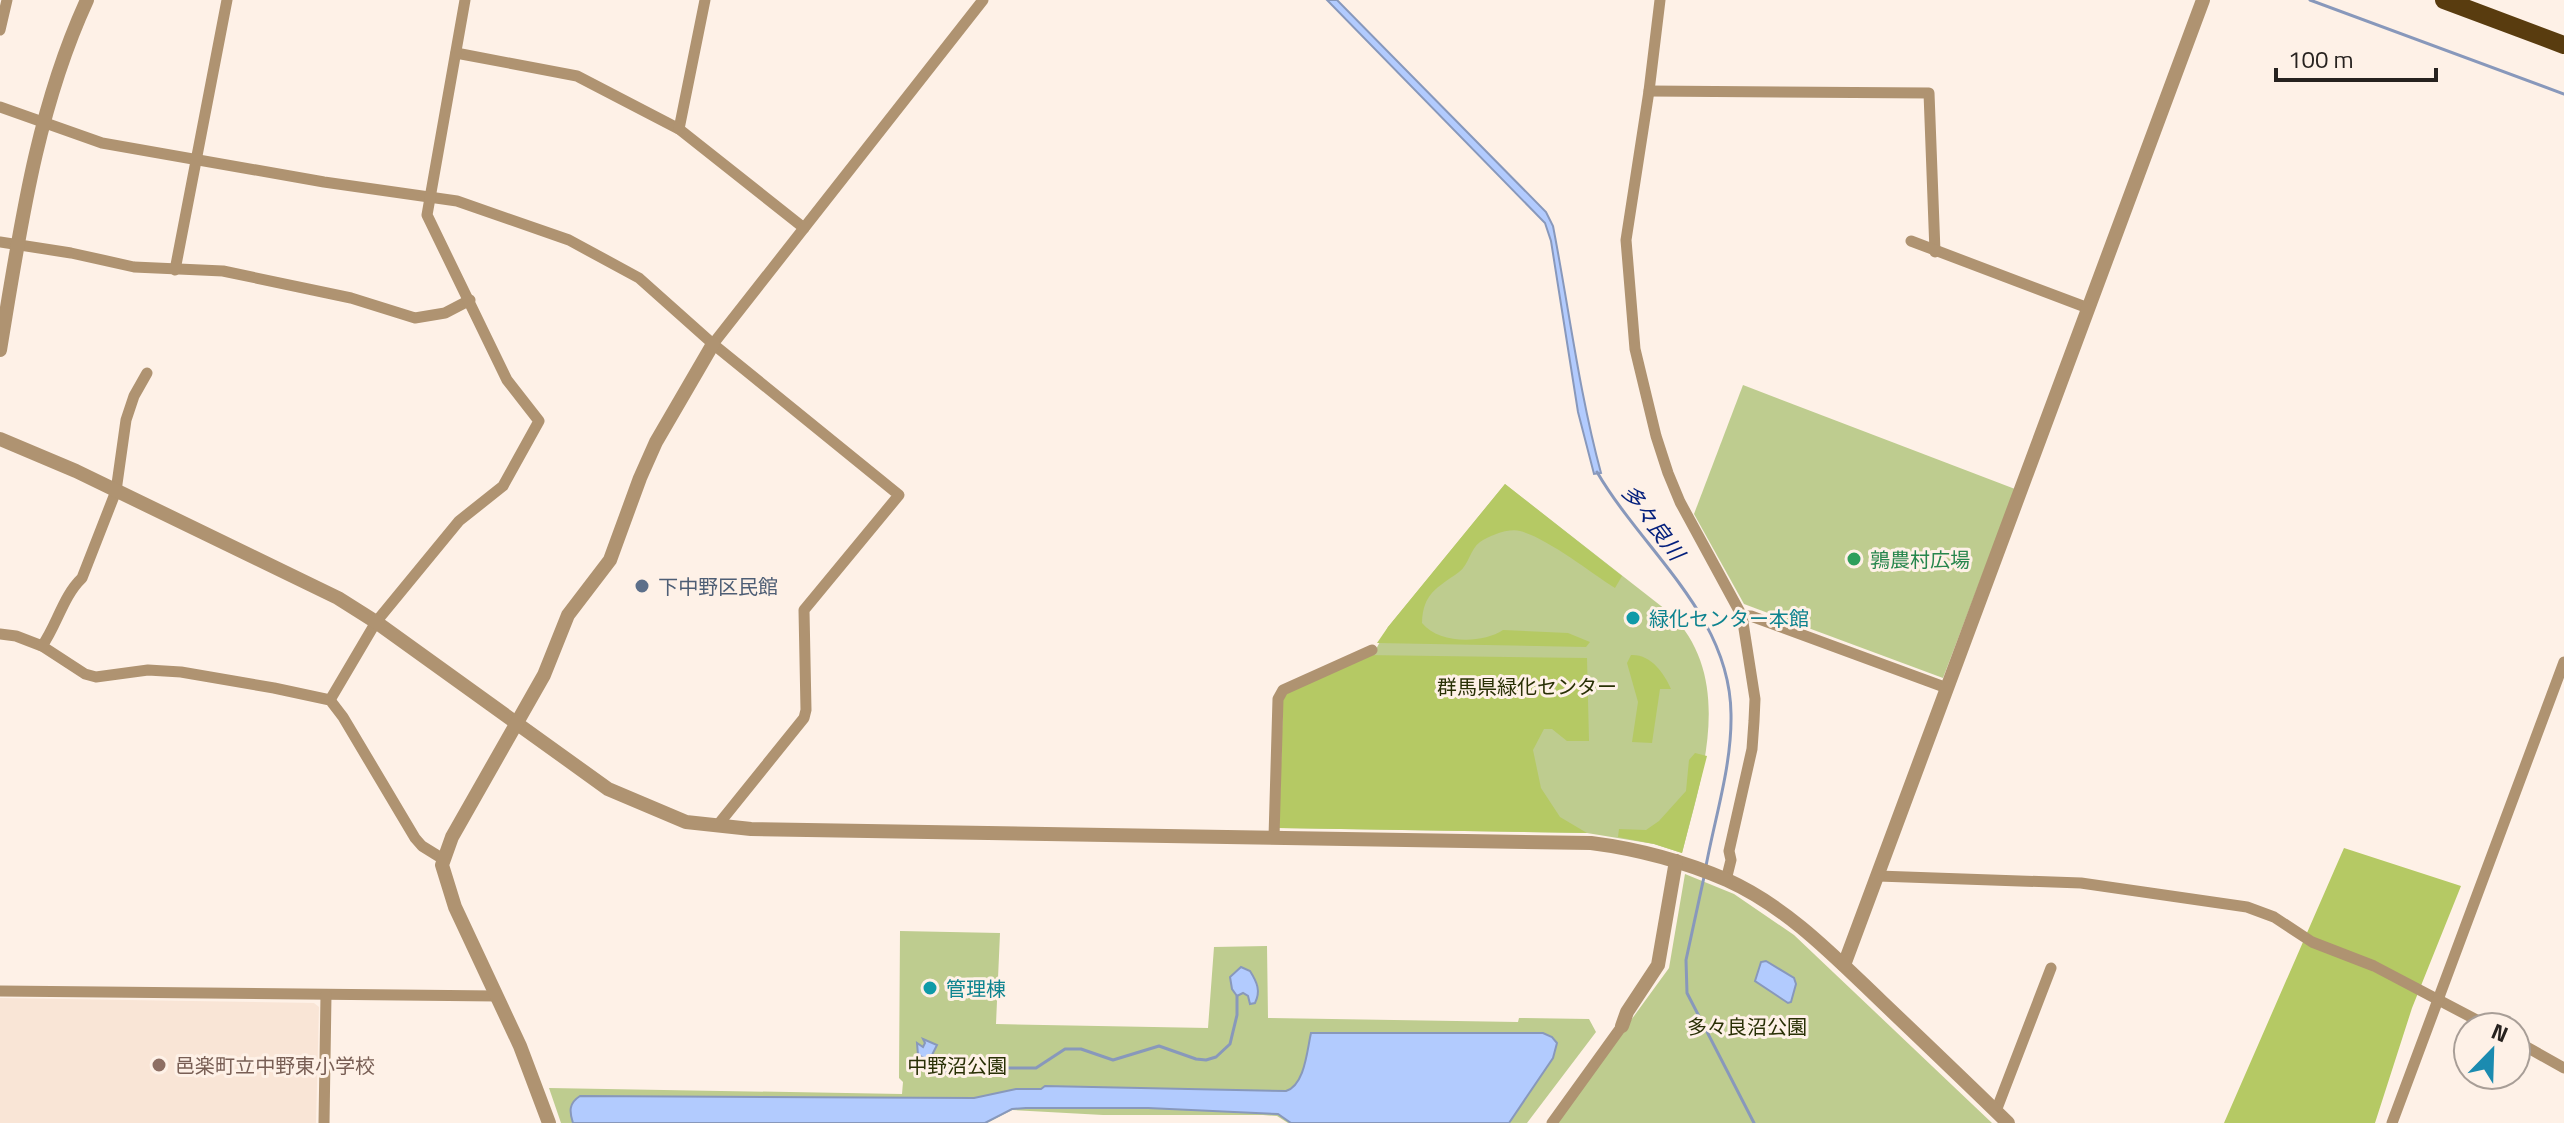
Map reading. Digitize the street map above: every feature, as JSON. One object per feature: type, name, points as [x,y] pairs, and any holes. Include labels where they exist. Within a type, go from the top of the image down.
[{"type":"highway","points":[[2444,0],[2564,45]]},
{"type":"street","points":[[0,30],[7,0]]},
{"type":"street","points":[[0,350],[17,245],[42,124],[60,67],[87,0]]},
{"type":"street","points":[[175,270],[227,0]]},
{"type":"street","points":[[330,700],[376,622],[459,521],[503,486],[539,421],[507,380],[427,215],[465,0]]},
{"type":"street","points":[[679,129],[705,0]]},
{"type":"street","points":[[549,1123],[520,1046],[455,907],[444,874],[443,859],[514,724],[544,675],[575,603],[610,560],[656,442],[713,344],[983,0]]},
{"type":"street","points":[[1660,0],[1626,240],[1635,349],[1656,436],[1680,502],[1742,616],[1755,699],[1752,749],[1729,851],[1731,860],[1724,879]]},
{"type":"street","points":[[1844,965],[2203,0]]},
{"type":"street","points":[[456,53],[577,76],[679,129],[804,228]]},
{"type":"street","points":[[1649,91],[1929,93],[1935,252]]},
{"type":"street","points":[[0,107],[102,143],[457,201],[569,240],[639,278],[713,344],[899,495],[804,610],[804,718],[717,826]]},
{"type":"street","points":[[1911,241],[2088,308]]},
{"type":"street","points":[[0,242],[134,267],[223,271],[351,298],[415,318],[445,313],[470,300]]},
{"type":"street","points":[[42,646],[53,631],[73,586],[82,578],[116,491],[126,420],[134,396],[147,373]]},
{"type":"street","points":[[0,439],[76,471],[338,598],[608,789],[686,822],[751,829],[1591,843],[1633,849],[1724,879],[1793,921],[1844,965],[2008,1123]]},
{"type":"street","points":[[1742,616],[1751,616],[1947,688]]},
{"type":"street","points":[[0,634],[16,636],[42,646],[85,674],[96,677],[148,670],[181,672],[330,700],[415,838],[443,859]]},
{"type":"street","points":[[1274,837],[1278,699],[1283,690],[1372,650]]},
{"type":"street","points":[[2392,1123],[2564,662]]},
{"type":"street","points":[[1552,1123],[1622,1026],[1627,1012],[1658,965],[1683,864]]},
{"type":"street","points":[[1878,876],[2081,883],[2247,907],[2274,917],[2312,942],[2374,966],[2462,1011]]},
{"type":"street","points":[[1996,1111],[2051,968]]},
{"type":"street","points":[[0,991],[497,996]]},
{"type":"street","points":[[324,1123],[326,995]]},
{"type":"street","points":[[2532,1050],[2564,1068]]},
{"type":"shaded area","name":"邑楽町立中野東小学校","points":[[0,998],[314,1003],[319,1007],[316,1123],[0,1123]]},
{"type":"green space","name":"鶉農村広場","points":[[1743,385],[2015,489],[1943,678],[1744,604],[1694,514]]},
{"type":"green space","name":"群馬県緑化センター","points":[[1505,484],[1670,613],[1690,639],[1703,667],[1708,697],[1708,728],[1698,792],[1682,853],[1654,844],[1587,833],[1279,828],[1388,627]]},
{"type":"green space","points":[[1505,484],[1622,576],[1615,588],[1543,541],[1515,530],[1493,535],[1480,542],[1462,569],[1428,598],[1422,623],[1439,635],[1461,640],[1484,638],[1503,630],[1568,633],[1590,642],[1586,647],[1377,643],[1388,627]]},
{"type":"green space","points":[[1365,655],[1587,658],[1589,741],[1567,741],[1552,729],[1544,729],[1533,750],[1541,788],[1560,817],[1587,833],[1279,828],[1283,700],[1286,694]]},
{"type":"green space","points":[[1631,655],[1651,661],[1671,689],[1660,689],[1652,743],[1632,742],[1638,702],[1627,663]]},
{"type":"green space","points":[[1695,753],[1707,756],[1682,853],[1618,837],[1619,829],[1646,830],[1659,821],[1686,791],[1689,760]]},
{"type":"green space","points":[[2344,848],[2461,886],[2412,1008],[2375,1123],[2224,1123]]},
{"type":"green space","name":"多々良沼公園","points":[[1685,874],[1734,894],[1794,935],[1992,1123],[1556,1123],[1669,968]]},
{"type":"green space","name":"中野沼公園","points":[[900,931],[1000,933],[996,1024],[1208,1028],[1214,947],[1267,946],[1268,1018],[1518,1022],[1519,1018],[1589,1019],[1596,1032],[1527,1123],[1288,1123],[1277,1116],[1263,1115],[1103,1115],[1012,1110],[987,1123],[561,1123],[549,1088],[902,1094],[903,1082],[899,1078]]},
{"type":"water","points":[[1327,0],[1337,0],[1546,212],[1553,226],[1580,381],[1601,473],[1594,474],[1578,412],[1551,241],[1545,223]]},
{"type":"water","points":[[1766,961],[1794,978],[1796,984],[1791,1002],[1755,981],[1761,962]]},
{"type":"water","points":[[1241,967],[1250,971],[1256,983],[1258,994],[1255,1003],[1250,1004],[1248,996],[1243,993],[1237,996],[1232,989],[1230,977]]},
{"type":"water","points":[[1311,1033],[1543,1033],[1557,1043],[1553,1058],[1509,1123],[1291,1123],[1278,1114],[1148,1108],[1012,1109],[985,1123],[573,1123],[571,1115],[572,1104],[580,1096],[974,1098],[1045,1086],[1286,1091],[1301,1074]]},
{"type":"water","points":[[923,1039],[937,1045],[932,1055],[937,1065],[918,1055],[917,1043],[923,1047]]},
{"type":"waterway","points":[[2310,0],[2564,94]]},
{"type":"waterway","name":"多々良川","points":[[1597,472],[1700,615],[1716,646],[1727,678],[1731,714],[1729,752],[1706,866]]},
{"type":"waterway","name":"多々良川","points":[[1704,877],[1686,960],[1687,993],[1754,1123]]},
{"type":"waterway","points":[[936,1064],[944,1072],[969,1074],[991,1068],[1036,1068],[1065,1049],[1081,1049],[1113,1060],[1159,1046],[1206,1060],[1216,1057],[1230,1044],[1237,1015],[1237,996]]},
{"type":"place","name":"鶉農村広場","points":[[1854,559]]},
{"type":"place","name":"下中野区民館","points":[[642,586]]},
{"type":"place","name":"緑化センター本館","points":[[1633,618]]},
{"type":"place","name":"管理棟","points":[[930,988]]},
{"type":"place","name":"邑楽町立中野東小学校","points":[[159,1065]]}]
